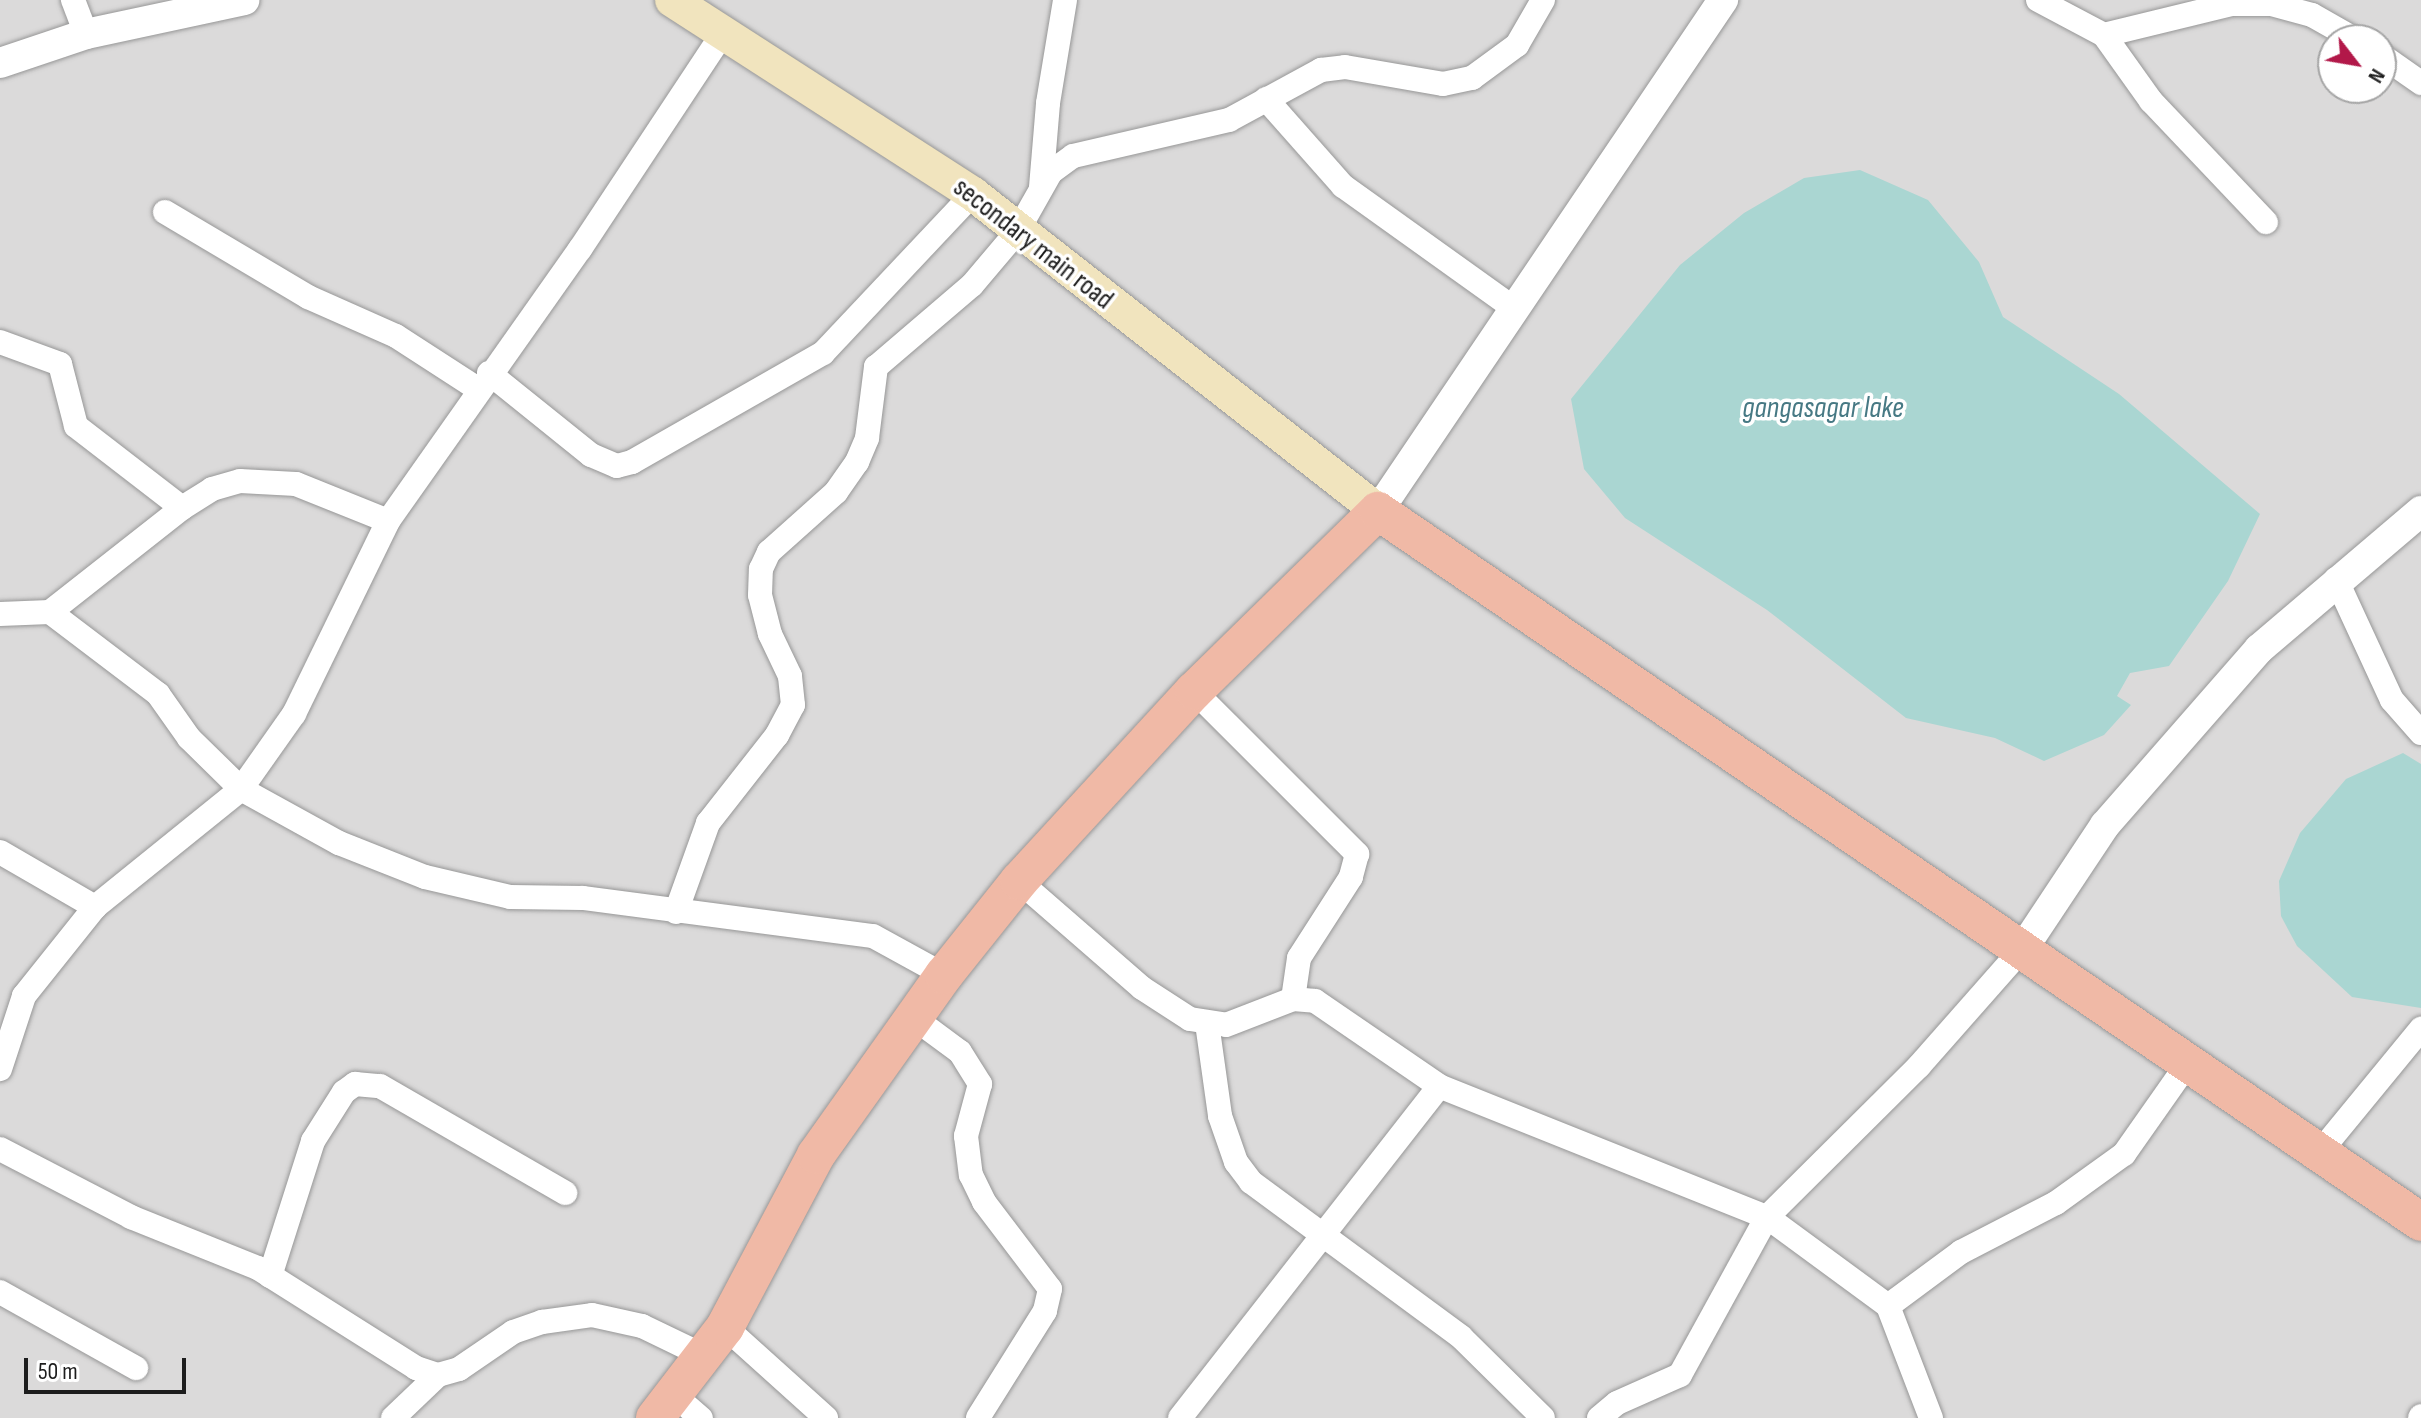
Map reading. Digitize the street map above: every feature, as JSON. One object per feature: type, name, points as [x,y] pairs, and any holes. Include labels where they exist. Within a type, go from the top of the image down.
[{"type":"main road","name":"secondary main road","points":[[672,0],[973,194],[1017,232],[1378,511]]},
{"type":"main road","points":[[676,1410],[816,1155],[944,975],[1019,881],[1194,691],[1378,511],[2024,947],[2421,1222]]},
{"type":"street","points":[[73,0],[86,34]]},
{"type":"street","points":[[0,63],[86,34],[244,0]]},
{"type":"street","points":[[1041,187],[1048,103],[1065,0]]},
{"type":"street","points":[[676,912],[708,823],[777,735],[793,705],[790,676],[770,634],[760,595],[761,569],[769,552],[836,492],[857,462],[867,438],[876,367],[972,285],[1017,232],[1041,187],[1073,156],[1180,135],[1229,120],[1321,70],[1345,67],[1443,84],[1472,78],[1517,45],[1543,0]]},
{"type":"street","points":[[1378,511],[1723,0]]},
{"type":"street","points":[[2038,0],[2104,35],[2151,101],[2266,222]]},
{"type":"street","points":[[2104,35],[2231,4],[2310,8],[2333,24]]},
{"type":"street","points":[[0,1069],[24,996],[95,907],[241,789],[294,714],[388,521],[483,381],[580,249],[723,33]]},
{"type":"street","points":[[2397,66],[2421,83]]},
{"type":"street","points":[[1266,99],[1343,186],[1516,310]]},
{"type":"street","points":[[165,212],[308,297],[396,336],[483,381],[591,455],[617,466],[632,462],[823,353],[973,194]]},
{"type":"street","points":[[0,342],[60,364],[76,426],[150,478],[182,508]]},
{"type":"street","points":[[0,614],[50,612],[182,508],[212,489],[265,479],[337,497],[388,521]]},
{"type":"street","points":[[1599,1418],[1625,1399],[1670,1382],[1687,1367],[1767,1217],[1919,1066],[2024,947],[2105,825],[2259,649],[2336,579],[2421,511]]},
{"type":"street","points":[[2336,579],[2392,700],[2421,733]]},
{"type":"street","points":[[50,612],[150,687],[189,738],[241,789],[309,830],[425,877],[510,897],[583,898],[676,912],[741,915],[873,936],[944,975]]},
{"type":"street","points":[[1194,691],[1357,854],[1351,877],[1299,958],[1293,999]]},
{"type":"street","points":[[0,852],[95,907]]},
{"type":"street","points":[[1019,881],[1152,995],[1190,1019],[1207,1023],[1250,1018],[1293,999],[1328,1008],[1439,1086],[1767,1217],[1888,1306],[1931,1418]]},
{"type":"street","points":[[914,1018],[960,1052],[974,1072],[981,1096],[966,1136],[971,1175],[984,1202],[1050,1289],[1045,1311],[978,1418]]},
{"type":"street","points":[[1207,1023],[1220,1116],[1236,1162],[1251,1182],[1319,1236],[1461,1337],[1543,1418]]},
{"type":"street","points":[[2319,1153],[2421,1029]]},
{"type":"street","points":[[1888,1306],[1961,1252],[2056,1203],[2124,1154],[2188,1063]]},
{"type":"street","points":[[270,1276],[313,1141],[344,1092],[355,1084],[380,1086],[565,1193]]},
{"type":"street","points":[[1180,1418],[1439,1086]]},
{"type":"street","points":[[0,1149],[131,1217],[270,1276],[416,1368],[438,1375]]},
{"type":"street","points":[[0,1292],[136,1368]]},
{"type":"street","points":[[393,1418],[438,1375],[459,1369],[513,1332],[542,1322],[592,1315],[713,1341],[794,1393],[826,1418]]},
{"type":"street","points":[[787,1418],[794,1393]]},
{"type":"shaded area","points":[[0,0],[2421,0],[2421,1418],[0,1418]]},
{"type":"water","name":"gangasagar lake","points":[[1860,170],[1928,200],[1979,262],[2003,317],[2119,394],[2260,514],[2228,581],[2169,666],[2130,673],[2117,696],[2131,705],[2104,735],[2044,761],[1995,738],[1906,718],[1767,610],[1625,518],[1584,469],[1571,399],[1680,265],[1744,213],[1804,178]]},
{"type":"water","points":[[2403,753],[2421,764],[2421,1008],[2352,997],[2297,946],[2281,916],[2279,881],[2300,833],[2346,779]]}]
